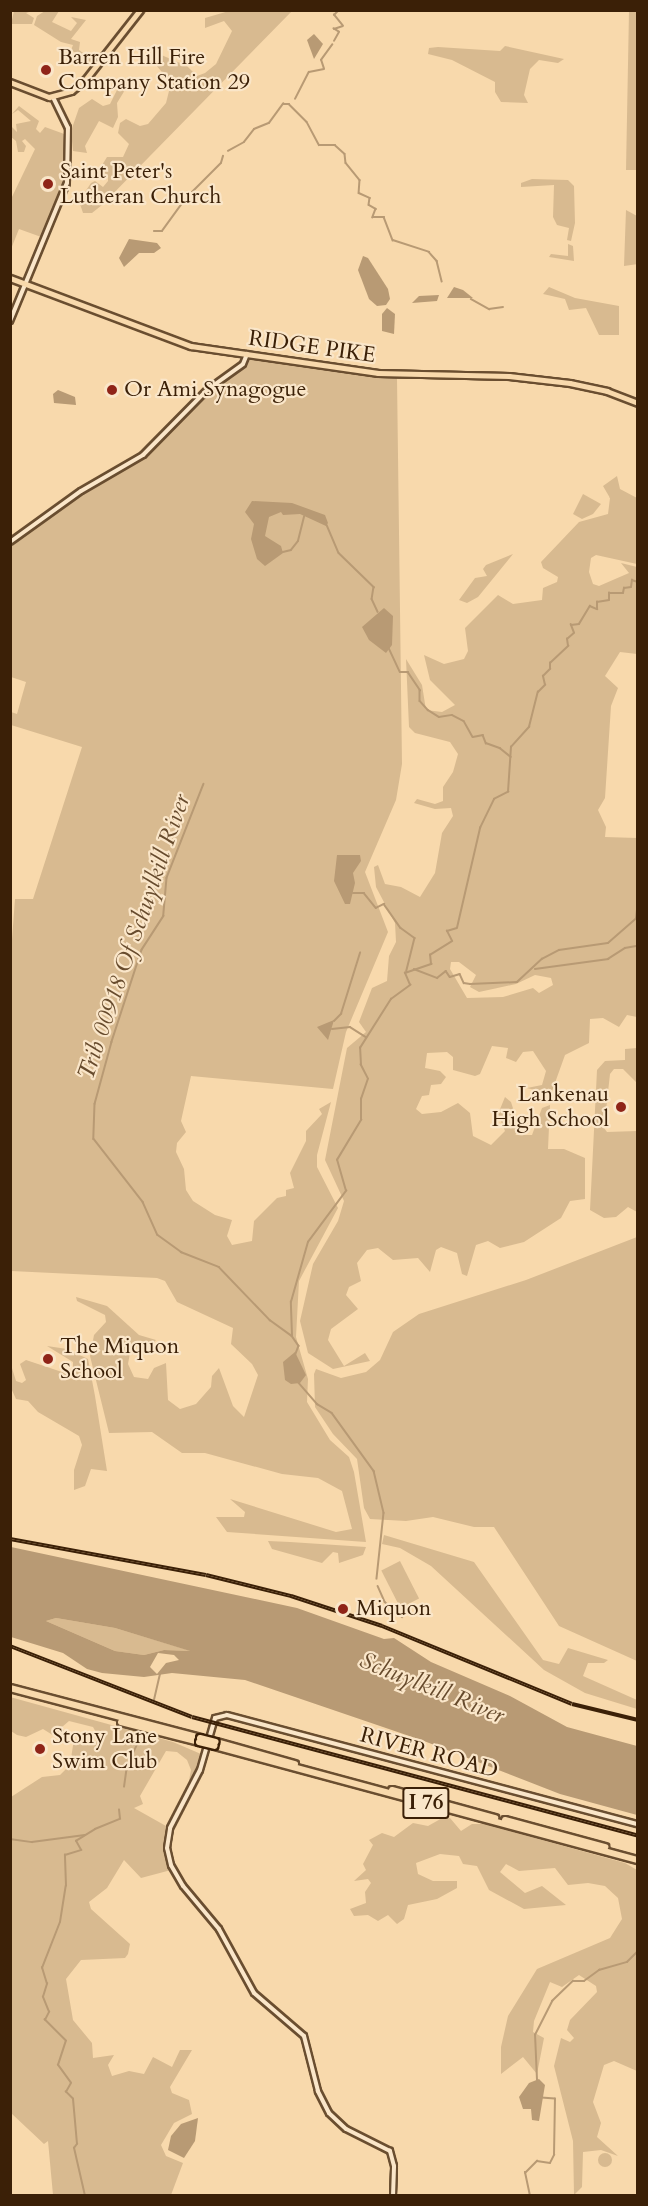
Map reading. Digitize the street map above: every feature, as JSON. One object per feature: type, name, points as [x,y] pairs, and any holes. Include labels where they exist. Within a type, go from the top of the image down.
[{"type":"highway","name":"I 76","points":[[10,1690],[638,1858]]},
{"type":"main road","points":[[10,82],[53,97],[82,83],[140,10]]},
{"type":"main road","name":"RIDGE PIKE","points":[[10,278],[186,344],[378,373],[521,377],[594,387],[638,403]]},
{"type":"street","points":[[10,321],[68,179],[68,128],[53,97]]},
{"type":"street","points":[[10,542],[81,491],[143,455],[207,390],[243,364],[247,354]]},
{"type":"street","name":"RIVER ROAD","points":[[393,2196],[394,2166],[390,2151],[343,2127],[329,2113],[318,2091],[304,2036],[254,1993],[219,1929],[183,1886],[171,1865],[170,1828],[200,1770],[214,1720],[227,1715],[638,1824]]},
{"type":"shaded area","points":[[14,11],[32,11],[26,13],[34,18],[32,24],[11,24]]},
{"type":"shaded area","points":[[45,11],[59,11],[52,22],[71,31],[77,23],[71,17],[86,20],[71,39],[80,42],[79,50],[93,60],[90,62],[71,50],[73,45],[61,42],[34,25],[37,16]]},
{"type":"shaded area","points":[[229,11],[292,11],[102,205],[92,213],[83,213],[79,201],[91,183],[95,181],[103,187],[108,181],[108,176],[99,170],[107,157],[123,157],[129,144],[118,133],[120,123],[126,119],[140,126],[148,124],[166,103],[171,83],[156,65],[159,54],[187,66],[197,76],[205,73],[216,64],[232,31],[224,21],[205,28],[205,18]]},
{"type":"shaded area","points":[[629,11],[637,11],[637,170],[626,170]]},
{"type":"shaded area","points":[[505,46],[564,59],[558,63],[539,60],[530,69],[524,95],[528,103],[501,102],[495,92],[495,82],[452,60],[428,54],[429,48],[438,47],[500,51]]},
{"type":"shaded area","points":[[123,78],[128,79],[128,85],[117,103],[118,117],[113,128],[99,121],[85,146],[87,153],[73,151],[71,131],[79,108],[92,99],[103,106],[110,104]]},
{"type":"shaded area","points":[[19,106],[39,121],[36,129],[40,133],[45,127],[67,135],[64,185],[44,238],[19,229],[11,249],[11,199],[35,149],[25,139],[22,141],[26,146],[24,152],[18,152],[16,141],[11,137],[11,126],[17,132],[16,124],[31,121],[18,110],[12,114]]},
{"type":"shaded area","points":[[532,179],[568,180],[574,186],[575,223],[571,241],[567,240],[569,228],[557,225],[553,217],[554,185],[521,187],[521,183]]},
{"type":"shaded area","points":[[626,210],[637,216],[638,264],[624,266]]},
{"type":"shaded area","points":[[568,244],[573,246],[574,261],[549,257],[551,254],[568,256]]},
{"type":"shaded area","points":[[549,287],[575,298],[619,306],[619,335],[599,335],[586,308],[569,310],[565,299],[543,294]]},
{"type":"shaded area","points":[[253,357],[397,378],[402,764],[396,800],[365,872],[388,932],[346,1032],[333,1089],[191,1076],[181,1121],[186,1132],[177,1143],[176,1152],[184,1169],[186,1190],[193,1201],[215,1215],[232,1220],[227,1236],[232,1245],[252,1241],[254,1221],[277,1198],[286,1196],[286,1190],[294,1188],[290,1173],[306,1141],[306,1131],[322,1114],[319,1109],[331,1102],[317,1155],[317,1167],[338,1208],[299,1281],[296,1337],[308,1379],[307,1402],[330,1440],[349,1457],[354,1472],[366,1542],[227,1532],[216,1517],[244,1517],[245,1512],[230,1499],[336,1532],[352,1529],[342,1491],[318,1478],[282,1474],[205,1453],[182,1453],[152,1432],[109,1433],[90,1356],[94,1335],[106,1322],[105,1315],[77,1301],[76,1297],[107,1306],[139,1335],[156,1340],[153,1344],[131,1347],[128,1364],[134,1377],[148,1379],[154,1368],[166,1363],[168,1400],[180,1409],[196,1404],[211,1387],[212,1376],[219,1368],[233,1406],[244,1417],[258,1375],[252,1364],[231,1344],[233,1328],[177,1302],[165,1281],[157,1278],[11,1271],[10,966],[15,899],[33,899],[82,747],[11,725],[11,712],[17,714],[26,682],[11,677],[11,547],[59,509],[149,455],[201,401]]},
{"type":"shaded area","points":[[617,476],[620,489],[637,498],[637,564],[596,555],[591,558],[589,572],[593,584],[599,586],[629,573],[621,563],[637,567],[637,654],[620,652],[605,676],[618,688],[611,706],[605,798],[598,810],[606,827],[605,837],[637,838],[637,1017],[627,1015],[619,1027],[603,1018],[590,1019],[589,1043],[565,1055],[551,1094],[527,1088],[542,1085],[546,1071],[533,1051],[523,1052],[516,1062],[506,1058],[508,1048],[492,1046],[480,1074],[475,1076],[453,1070],[453,1057],[447,1052],[427,1053],[425,1068],[440,1071],[446,1077],[441,1084],[431,1085],[429,1095],[422,1096],[416,1109],[422,1114],[441,1112],[458,1103],[470,1113],[473,1136],[491,1145],[505,1131],[498,1114],[505,1097],[511,1102],[517,1121],[529,1125],[515,1135],[532,1135],[542,1108],[550,1105],[548,1149],[564,1149],[585,1158],[585,1199],[570,1201],[561,1218],[524,1242],[500,1248],[488,1241],[476,1245],[467,1276],[462,1274],[457,1253],[441,1247],[436,1250],[430,1272],[418,1258],[393,1260],[378,1248],[367,1250],[357,1263],[361,1281],[349,1287],[346,1295],[358,1309],[331,1329],[328,1340],[344,1366],[365,1353],[370,1361],[333,1369],[308,1353],[300,1321],[313,1264],[338,1221],[344,1201],[325,1160],[347,1048],[366,1032],[359,1022],[372,988],[387,981],[389,956],[396,942],[395,923],[376,887],[374,867],[378,865],[385,884],[401,887],[420,897],[435,873],[442,833],[453,816],[451,808],[435,809],[414,803],[417,799],[435,804],[443,801],[443,787],[453,772],[458,754],[450,742],[415,733],[409,727],[406,659],[422,685],[426,710],[442,712],[455,705],[430,680],[424,655],[444,664],[464,659],[468,651],[465,628],[498,595],[513,604],[542,600],[543,588],[557,582],[558,577],[543,568],[541,562],[579,522],[608,514],[610,498],[603,486]],"holes":[[[451,962],[459,962],[476,975],[470,987],[479,992],[516,984],[535,975],[551,978],[553,985],[539,993],[533,988],[503,997],[467,998],[450,969]]]},
{"type":"shaded area","points":[[583,494],[601,504],[593,514],[582,519],[573,514]]},
{"type":"shaded area","points":[[513,554],[478,597],[467,603],[459,600],[475,578],[487,576],[483,569],[486,565]]},
{"type":"shaded area","points":[[637,1048],[637,1083],[623,1069],[614,1069],[610,1074],[604,1128],[607,1132],[637,1131],[637,1212],[628,1207],[616,1217],[604,1218],[590,1210],[597,1070],[605,1061],[625,1060],[625,1049]]},
{"type":"shaded area","points":[[637,1237],[637,1661],[559,1626],[494,1527],[474,1527],[433,1517],[406,1521],[370,1519],[364,1508],[357,1459],[333,1434],[315,1407],[314,1374],[316,1369],[341,1378],[366,1372],[380,1360],[393,1332],[419,1314],[526,1280]]},
{"type":"shaded area","points":[[47,1346],[67,1349],[88,1359],[95,1396],[107,1471],[91,1469],[85,1486],[74,1490],[74,1470],[82,1445],[79,1436],[38,1412],[28,1401],[16,1399],[11,1388],[11,1365],[16,1381],[22,1383],[26,1380],[20,1364],[26,1360],[65,1373],[73,1372],[73,1362]]},
{"type":"shaded area","points":[[384,1535],[474,1562],[543,1660],[559,1664],[568,1648],[608,1660],[604,1663],[588,1663],[583,1676],[637,1700],[637,1709],[585,1693],[544,1670],[431,1566],[400,1548],[382,1544]]},
{"type":"shaded area","points":[[268,1541],[366,1547],[363,1555],[339,1563],[338,1553],[333,1552],[322,1563],[272,1549]]},
{"type":"shaded area","points":[[400,1561],[419,1598],[400,1608],[381,1571]]},
{"type":"shaded area","points":[[56,1618],[115,1628],[191,1651],[164,1650],[144,1655],[115,1651],[46,1621]]},
{"type":"shaded area","points":[[10,1697],[173,1742],[201,1754],[187,1791],[191,1770],[187,1760],[177,1752],[166,1751],[140,1796],[143,1804],[134,1808],[166,1826],[165,1850],[171,1870],[141,1878],[124,1860],[107,1888],[89,1902],[91,1909],[130,1944],[128,1954],[125,1958],[81,1960],[66,1979],[73,2020],[92,2043],[93,2058],[114,2055],[108,2065],[112,2076],[129,2071],[144,2074],[153,2057],[172,2067],[180,2050],[192,2050],[170,2087],[172,2093],[189,2100],[192,2114],[174,2123],[161,2145],[166,2156],[183,2163],[171,2195],[53,2195],[48,2141],[44,2144],[11,2113],[11,1797],[42,1777],[60,1775],[70,1765],[74,1739],[95,1745],[98,1736],[93,1727],[69,1721],[62,1727],[69,1740],[67,1744],[43,1729],[26,1737],[17,1735],[11,1731]]},
{"type":"shaded area","points":[[444,1817],[450,1818],[461,1831],[472,1824],[485,1824],[625,1863],[637,1870],[637,2071],[614,2061],[604,2065],[593,2102],[601,2123],[597,2137],[618,2156],[601,2150],[583,2152],[582,2187],[574,2195],[573,2141],[554,2066],[561,2038],[570,2042],[574,2038],[567,2030],[570,2020],[597,1992],[596,1986],[579,1975],[562,1987],[550,1982],[534,2021],[533,2032],[544,2038],[537,2074],[523,2057],[501,2074],[501,2047],[508,2016],[537,1969],[610,1938],[622,1919],[618,1898],[605,1886],[588,1883],[568,1885],[555,1868],[519,1871],[506,1864],[500,1872],[525,1893],[542,1886],[566,1905],[524,1909],[489,1890],[477,1866],[463,1864],[459,1856],[440,1854],[416,1863],[418,1874],[433,1881],[457,1881],[457,1888],[437,1899],[408,1905],[404,1919],[397,1924],[388,1915],[378,1921],[368,1915],[354,1916],[350,1909],[366,1903],[365,1892],[371,1883],[368,1879],[354,1881],[366,1870],[363,1864],[373,1845],[369,1840],[382,1833],[394,1837],[413,1823],[428,1826]]},
{"type":"shaded area","points":[[605,2153],[610,2155],[612,2160],[610,2165],[605,2167],[600,2165],[598,2160],[600,2155]]},
{"type":"water","points":[[314,34],[323,44],[314,59],[307,40]]},
{"type":"water","points":[[129,239],[157,243],[161,248],[154,253],[139,253],[124,267],[119,258]]},
{"type":"water","points":[[363,256],[368,258],[388,289],[390,299],[386,305],[377,306],[369,299],[358,270]]},
{"type":"water","points":[[454,287],[463,290],[473,298],[447,298]]},
{"type":"water","points":[[439,295],[437,301],[412,303],[419,296]]},
{"type":"water","points":[[387,308],[395,314],[394,334],[382,331],[382,314]]},
{"type":"water","points":[[58,390],[75,397],[76,405],[54,403],[53,394]]},
{"type":"water","points":[[252,501],[292,503],[325,515],[328,523],[326,526],[300,514],[283,515],[281,512],[269,517],[265,536],[281,546],[283,553],[265,566],[257,559],[251,539],[254,524],[245,512]]},
{"type":"water","points":[[384,608],[393,616],[392,645],[386,653],[369,640],[362,627]]},
{"type":"water","points":[[337,855],[360,855],[361,861],[353,873],[355,883],[350,904],[345,904],[334,881]]},
{"type":"water","points":[[334,1020],[328,1040],[317,1027]]},
{"type":"water","points":[[295,1352],[306,1375],[300,1383],[291,1384],[285,1380],[283,1362]]},
{"type":"water","name":"Schuylkill River","points":[[11,1547],[297,1608],[384,1639],[394,1638],[431,1662],[510,1696],[567,1727],[637,1746],[637,1815],[560,1794],[424,1741],[245,1680],[172,1673],[144,1677],[102,1673],[87,1669],[63,1653],[11,1637]],"holes":[[[56,1618],[115,1628],[190,1651],[164,1650],[144,1655],[115,1651],[46,1621]],[[158,1653],[174,1655],[179,1660],[166,1663],[157,1674],[150,1667]]]},
{"type":"water","points":[[539,2079],[545,2085],[539,2121],[532,2120],[531,2109],[523,2109],[519,2097],[529,2083]]},
{"type":"water","points":[[198,2118],[195,2141],[184,2158],[168,2150],[171,2136],[181,2124]]},
{"type":"waterway","points":[[334,41],[339,32],[334,29],[343,26],[334,15],[339,10]]},
{"type":"waterway","points":[[295,99],[309,72],[324,69],[321,60],[332,45]]},
{"type":"waterway","points":[[228,151],[244,142],[254,129],[269,123],[283,104],[289,104],[307,122],[319,145],[335,145],[345,154],[346,163],[360,180],[359,193],[370,198],[369,205],[376,209],[373,217],[384,217],[393,240],[429,252],[437,261],[442,281]]},
{"type":"waterway","points":[[189,195],[221,163],[223,156]]},
{"type":"waterway","points":[[154,231],[162,231],[185,199]]},
{"type":"waterway","points":[[471,299],[489,309],[503,307]]},
{"type":"waterway","points":[[283,552],[291,550],[298,541],[304,517]]},
{"type":"waterway","points":[[327,525],[339,553],[374,587],[372,599],[378,612]]},
{"type":"waterway","points":[[292,1336],[291,1302],[308,1242],[346,1191],[337,1160],[361,1120],[361,1099],[368,1079],[361,1065],[360,1048],[391,999],[410,985],[405,973],[431,964],[430,955],[452,941],[447,931],[457,928],[480,828],[494,799],[508,792],[511,747],[529,727],[538,692],[545,685],[543,676],[550,669],[550,663],[568,646],[567,639],[574,633],[571,625],[579,624],[590,606],[597,609],[597,602],[609,600],[609,593],[623,593],[624,588],[631,587],[632,580],[638,582]]},
{"type":"waterway","points":[[389,648],[400,672],[408,672],[420,690],[420,701],[428,710],[439,717],[452,715],[464,721],[473,737],[483,735],[486,743],[500,748],[511,757]]},
{"type":"waterway","name":"Trib 00918 Of Schuylkill River","points":[[204,784],[167,878],[164,916],[142,950],[112,1042],[95,1104],[94,1139],[143,1202],[158,1235],[181,1252],[219,1267],[270,1320],[292,1336],[299,1346],[296,1354]]},
{"type":"waterway","points":[[353,893],[364,893],[376,908],[384,904],[401,928],[415,938],[407,971]]},
{"type":"waterway","points":[[638,895],[638,900]]},
{"type":"waterway","points":[[414,969],[437,978],[446,971],[450,977],[460,974],[464,983],[470,984],[517,982],[542,959],[559,950],[608,943],[636,919],[638,901]]},
{"type":"waterway","points":[[535,969],[608,959],[625,948],[636,946]]},
{"type":"waterway","points":[[334,1021],[341,1014],[360,953]]},
{"type":"waterway","points":[[332,1029],[350,1027],[366,1037]]},
{"type":"waterway","points":[[299,1383],[317,1404],[332,1413],[374,1471],[384,1513],[377,1579]]},
{"type":"waterway","points":[[378,1586],[385,1602],[402,1617]]},
{"type":"waterway","points":[[154,1700],[160,1674]]},
{"type":"waterway","points":[[124,1787],[127,1766],[140,1738]]},
{"type":"waterway","points":[[85,2196],[74,2148],[77,2144],[73,2099],[66,2092],[71,2083],[58,2065],[66,2041],[45,2020],[49,2012],[43,1997],[47,1984],[42,1968],[60,1922],[66,1886],[65,1855],[81,1850],[76,1841],[95,1829],[120,1819],[119,1810]]},
{"type":"waterway","points":[[10,1839],[32,1842],[85,1835]]},
{"type":"waterway","points":[[537,2080],[535,2035],[552,2001],[573,1981],[584,1981],[599,1970],[627,1962],[638,1951]]},
{"type":"waterway","points":[[530,2196],[525,2173],[537,2161],[550,2163],[554,2155],[555,2099],[542,2098]]},
{"type":"railway","points":[[10,1539],[206,1575],[291,1596],[382,1626],[572,1704],[638,1720]]},
{"type":"railway","points":[[10,1646],[192,1717],[638,1836]]},
{"type":"place","name":"Barren Hill Fire Company Station 29","points":[[46,70]]},
{"type":"place","name":"Saint Peter's Lutheran Church","points":[[48,184]]},
{"type":"place","name":"Or Ami Synagogue","points":[[112,390]]},
{"type":"place","name":"Lankenau High School","points":[[621,1107]]},
{"type":"place","name":"The Miquon School","points":[[48,1359]]},
{"type":"place","name":"Miquon","points":[[343,1609]]},
{"type":"place","name":"Stony Lane Swim Club","points":[[40,1749]]}]
